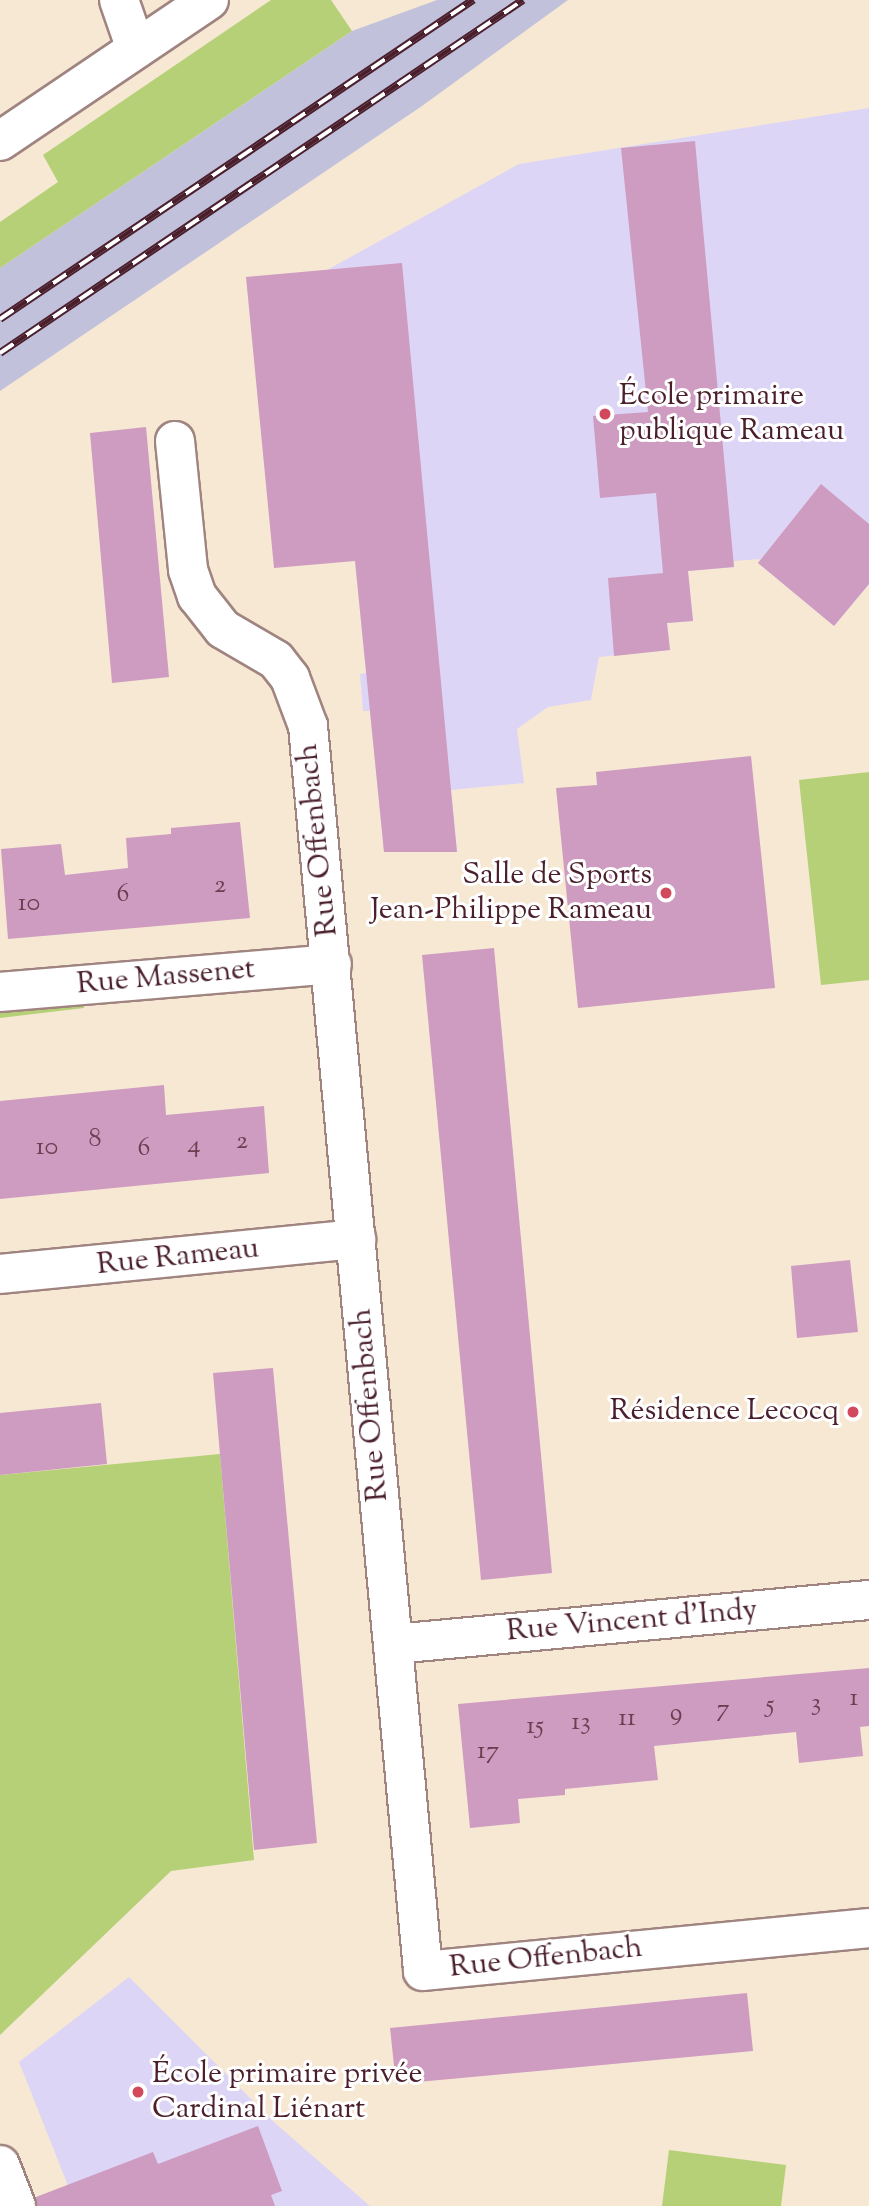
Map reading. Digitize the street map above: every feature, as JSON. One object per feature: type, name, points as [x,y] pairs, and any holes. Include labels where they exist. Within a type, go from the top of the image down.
[{"type":"street","points":[[120,0],[136,49]]},
{"type":"street","points":[[0,141],[209,0]]},
{"type":"street","name":"Rue Offenbach","points":[[175,441],[188,570],[197,596],[223,629],[276,660],[302,703],[308,726],[332,964],[422,1971],[869,1928]]},
{"type":"street","name":"Rue Massenet","points":[[0,992],[332,964]]},
{"type":"street","name":"Rue Rameau","points":[[0,1274],[356,1239]]},
{"type":"street","name":"Rue Vincent d'Indy","points":[[394,1644],[869,1600]]},
{"type":"street","points":[[0,2165],[16,2206]]},
{"type":"shaded area","points":[[437,0],[568,0],[422,106],[0,391],[0,268],[352,31]]},
{"type":"shaded area","name":"École primaire publique Rameau","points":[[869,108],[869,584],[834,626],[758,563],[760,559],[734,561],[734,567],[688,571],[693,621],[667,623],[670,650],[599,657],[591,700],[548,707],[517,729],[524,783],[451,790],[457,852],[384,852],[370,711],[363,711],[360,674],[366,673],[327,270],[519,164]]},
{"type":"shaded area","name":"École primaire privée Cardinal Liénart","points":[[129,1977],[275,2123],[370,2206],[76,2206],[19,2062]]},
{"type":"green space","points":[[271,0],[331,0],[352,31],[0,268],[0,222],[58,182],[43,155]]},
{"type":"green space","points":[[869,772],[869,980],[821,985],[799,780]]},
{"type":"green space","points":[[83,995],[84,1008],[0,1018],[0,1004]]},
{"type":"green space","points":[[220,1454],[254,1860],[171,1871],[0,2035],[0,1475]]},
{"type":"green space","points":[[669,2150],[786,2165],[781,2206],[662,2206]]},
{"type":"building","points":[[695,141],[734,567],[688,571],[693,621],[667,623],[670,650],[614,656],[608,578],[686,571],[663,573],[656,493],[600,498],[593,416],[648,412],[621,148]]},
{"type":"building","points":[[402,263],[457,852],[384,852],[355,561],[274,568],[246,277]]},
{"type":"building","points":[[146,427],[169,677],[112,683],[90,433]]},
{"type":"building","points":[[821,484],[869,524],[869,584],[834,626],[758,563]]},
{"type":"building","name":"Salle de Sports Jean-Philippe Rameau","points":[[751,756],[775,988],[578,1008],[556,788],[597,785],[596,772]]},
{"type":"building","points":[[240,822],[250,918],[8,939],[1,849],[61,844],[65,875],[128,868],[126,838],[171,834],[171,828]]},
{"type":"building","points":[[494,948],[552,1573],[481,1580],[422,955]]},
{"type":"building","points":[[164,1085],[166,1115],[264,1106],[269,1173],[0,1199],[0,1101]]},
{"type":"building","points":[[850,1260],[858,1332],[797,1338],[791,1266]]},
{"type":"building","points":[[273,1368],[317,1843],[254,1850],[213,1373]]},
{"type":"building","points":[[101,1403],[107,1464],[0,1475],[0,1413]]},
{"type":"building","points":[[869,1668],[869,1726],[860,1727],[863,1756],[799,1763],[796,1732],[654,1746],[658,1780],[565,1789],[565,1795],[518,1799],[520,1823],[470,1828],[458,1704]]},
{"type":"building","points":[[747,1993],[753,2051],[396,2084],[390,2028]]},
{"type":"building","points":[[258,2126],[282,2191],[271,2195],[275,2206],[37,2206],[36,2197],[153,2152],[158,2164]]},
{"type":"railway","points":[[0,319],[473,0]]},
{"type":"railway","points":[[0,353],[523,0]]},
{"type":"place","name":"École primaire publique Rameau","points":[[605,414]]},
{"type":"place","name":"Salle de Sports Jean-Philippe Rameau","points":[[666,893]]},
{"type":"place","name":"Résidence Lecocq","points":[[853,1412]]},
{"type":"place","name":"École primaire privée Cardinal Liénart","points":[[138,2092]]}]
